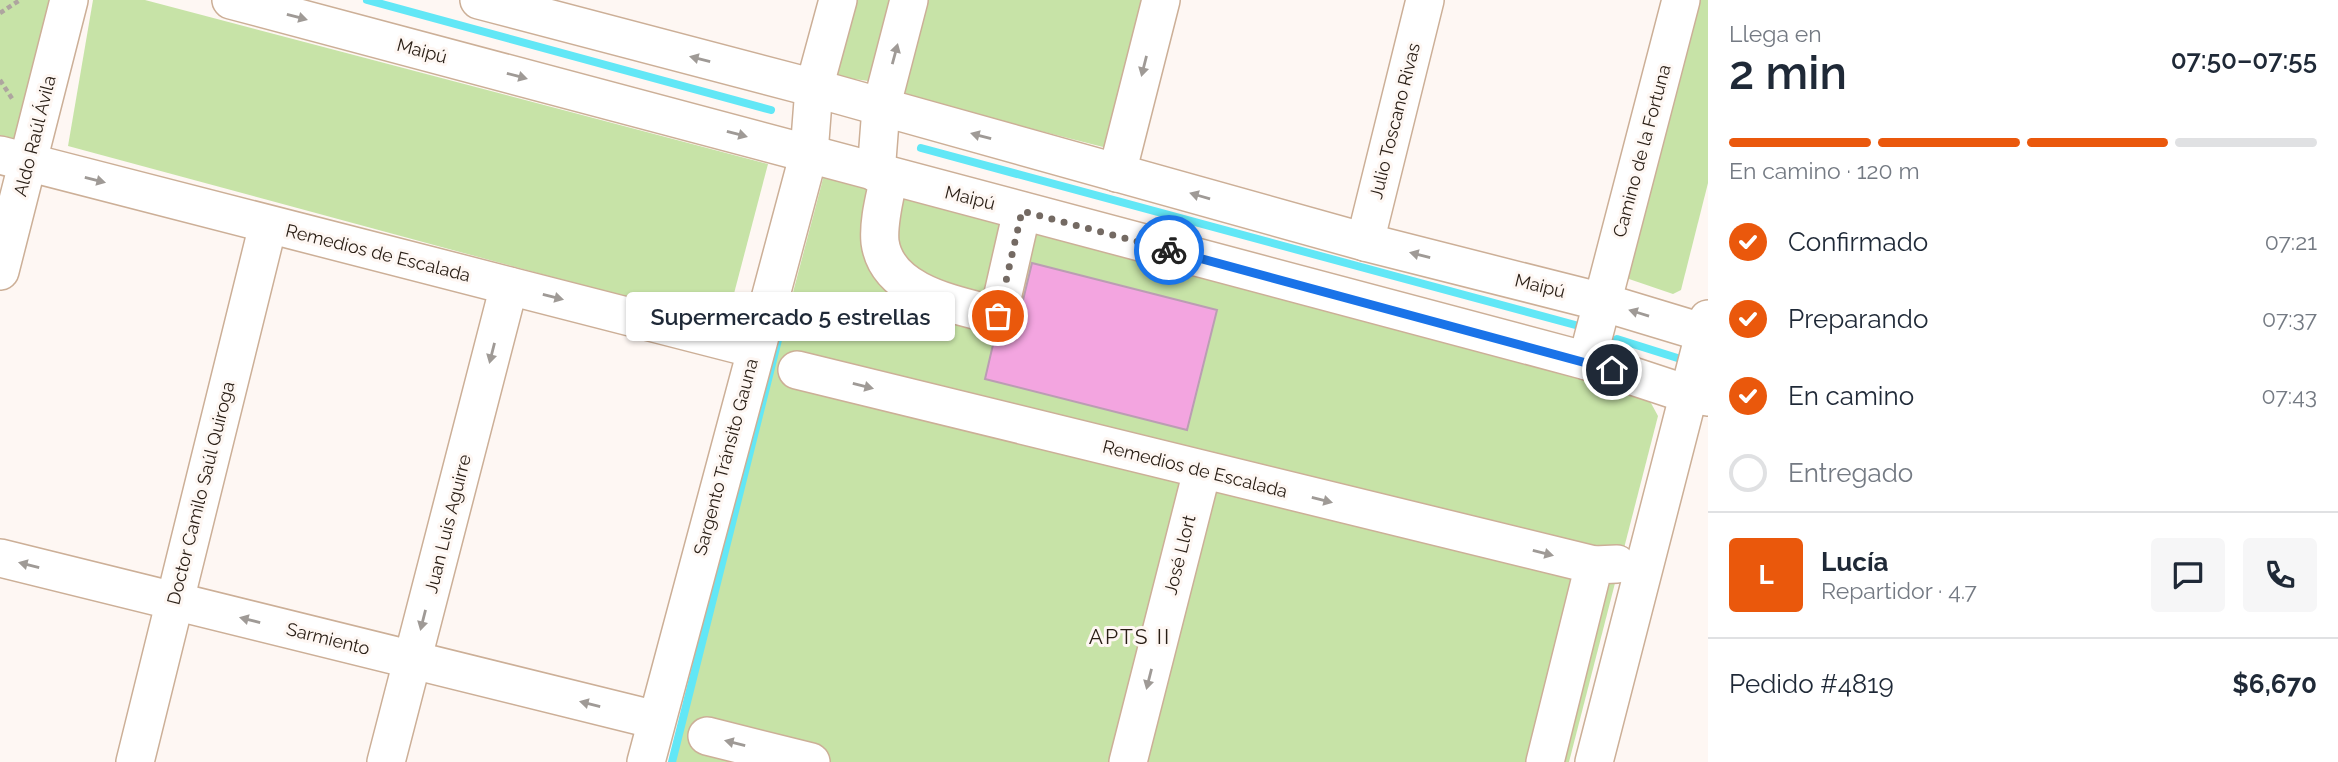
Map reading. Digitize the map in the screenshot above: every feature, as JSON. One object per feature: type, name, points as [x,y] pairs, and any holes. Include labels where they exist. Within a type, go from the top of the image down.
[{"type":"street","name":"Aldo Raúl Ávila","points":[[0,271],[14,159],[69,0]]},
{"type":"street","name":"Maipú","points":[[231,0],[1587,361],[1697,396]]},
{"type":"street","name":"Maipú","points":[[479,0],[582,14],[881,108],[1365,242],[1707,329]]},
{"type":"street","points":[[814,88],[838,0]]},
{"type":"street","points":[[909,0],[881,108],[880,241],[885,261],[900,278],[932,296],[998,316],[1022,211]]},
{"type":"street","points":[[1117,173],[1161,0]]},
{"type":"street","name":"Julio Toscano Rivas","points":[[1365,242],[1425,0]]},
{"type":"street","name":"Camino de la Fortuna","points":[[1587,361],[1681,0]]},
{"type":"street","name":"Sargento Tránsito Gauna","points":[[646,762],[809,153],[814,88]]},
{"type":"street","name":"Remedios de Escalada","points":[[14,159],[755,349]]},
{"type":"street","name":"Doctor Camilo Saúl Quiroga","points":[[135,762],[268,225]]},
{"type":"street","name":"Juan Luis Aguirre","points":[[386,762],[509,286]]},
{"type":"street","points":[[1594,762],[1644,562],[1697,396],[1707,329]]},
{"type":"street","name":"Remedios de Escalada","points":[[797,370],[1594,565]]},
{"type":"street","name":"José Llort","points":[[1128,762],[1202,471]]},
{"type":"street","name":"Sarmiento","points":[[0,558],[656,720]]},
{"type":"street","points":[[1545,762],[1594,565],[1644,562]]},
{"type":"street","points":[[708,736],[811,762]]},
{"type":"path","points":[[0,13],[20,0]]},
{"type":"green space","points":[[0,0],[53,0],[25,142],[0,135]]},
{"type":"green space","points":[[93,0],[145,0],[768,164],[726,324],[68,146]]},
{"type":"green space","points":[[852,0],[896,0],[875,82],[833,76]]},
{"type":"green space","points":[[927,0],[1145,0],[1107,148],[903,96]]},
{"type":"green space","points":[[1698,0],[1708,0],[1708,183],[1681,290],[1673,294],[1629,279],[1626,271]]},
{"type":"green space","points":[[824,175],[1645,392],[1658,416],[1569,762],[669,762]]},
{"type":"building","points":[[1032,263],[1217,310],[1187,430],[985,379],[995,336],[1004,336],[1013,331],[1018,321]]},
{"type":"waterway","points":[[367,0],[771,110]]},
{"type":"waterway","points":[[921,148],[1579,326]]},
{"type":"waterway","points":[[672,762],[781,328]]},
{"type":"waterway","points":[[1617,339],[1687,361]]},
{"type":"way so far","points":[[998,316],[1022,211],[1169,250]]},
{"type":"place","name":"Supermercado 5 estrellas","points":[[998,316]]},
{"type":"district","name":"APTS II","points":[[1130,637]]},
{"type":"route","points":[[1169,250],[1587,361],[1612,370]]}]
